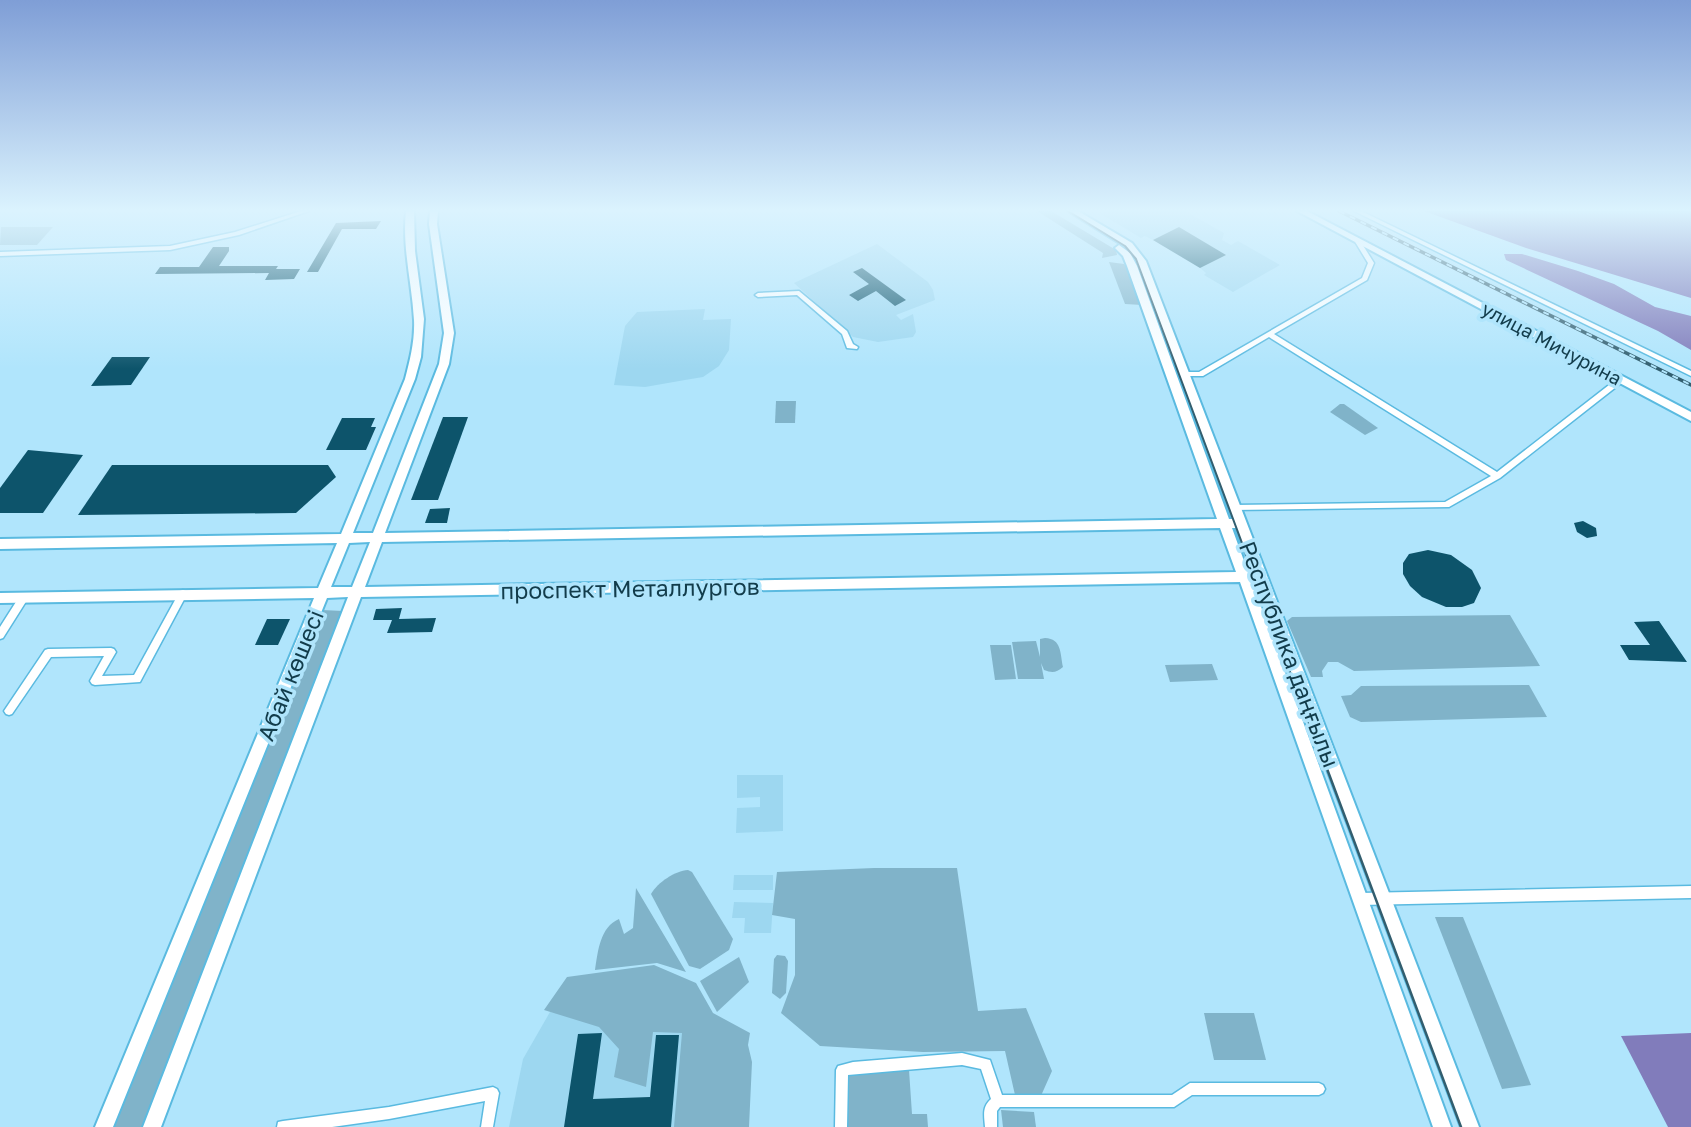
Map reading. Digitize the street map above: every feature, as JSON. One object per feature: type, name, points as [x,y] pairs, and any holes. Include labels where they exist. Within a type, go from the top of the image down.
[{"type":"main road","name":"Абай көшесі","points":[[104,1127],[410,379],[417,356],[419,320],[412,264]]},
{"type":"main road","name":"Абай көшесі","points":[[356,592],[429,407],[449,347],[439,264]]},
{"type":"main road","name":"Республика даңғылы","points":[[1130,264],[1172,372],[1442,1127]]},
{"type":"main road","name":"улица Мичурина","points":[[1401,264],[1691,417]]},
{"type":"main road","name":"Республика даңғылы","points":[[1184,374],[1470,1127]]},
{"type":"main road","points":[[0,544],[1240,523]]},
{"type":"main road","name":"проспект Металлургов","points":[[0,598],[1261,578]]},
{"type":"street","name":"Республика даңғылы","points":[[1140,264],[1184,374]]},
{"type":"street","points":[[1184,374],[1200,374],[1270,335],[1365,278],[1371,264]]},
{"type":"street","points":[[1465,264],[1691,374]]},
{"type":"street","points":[[758,295],[799,293],[845,333],[850,346],[854,347]]},
{"type":"street","points":[[1270,335],[1497,476]]},
{"type":"street","points":[[1234,508],[1446,505],[1497,476],[1621,380]]},
{"type":"street","name":"Абай көшесі","points":[[152,1127],[356,592]]},
{"type":"street","points":[[9,711],[48,653],[111,652],[94,681],[138,678],[183,594]]},
{"type":"street","points":[[0,635],[24,597]]},
{"type":"street","points":[[1361,899],[1691,892]]},
{"type":"street","points":[[841,1127],[842,1070],[853,1068],[962,1059],[986,1063],[998,1101]]},
{"type":"street","points":[[992,1127],[990,1108],[998,1101],[1174,1101],[1190,1089],[1319,1089]]},
{"type":"street","points":[[283,1127],[389,1113],[493,1094],[487,1127]]},
{"type":"shaded area","points":[[835,264],[903,264],[928,282],[935,300],[896,315],[901,320],[913,314],[916,332],[913,337],[878,342],[853,337],[794,283]]},
{"type":"shaded area","points":[[1110,264],[1124,264],[1131,272],[1142,305],[1125,304]]},
{"type":"shaded area","points":[[1193,264],[1280,265],[1233,292],[1204,275],[1206,273]]},
{"type":"shaded area","points":[[1514,264],[1554,264],[1614,284],[1655,307],[1691,316],[1691,350],[1658,331]]},
{"type":"shaded area","points":[[1577,264],[1691,264],[1691,298]]},
{"type":"shaded area","points":[[705,309],[703,320],[731,319],[729,350],[719,366],[703,377],[645,387],[614,385],[625,326],[637,312]]},
{"type":"shaded area","points":[[776,401],[796,401],[795,423],[775,423]]},
{"type":"shaded area","points":[[1344,404],[1378,428],[1365,435],[1330,412]]},
{"type":"shaded area","points":[[322,610],[343,611],[142,1127],[111,1127]]},
{"type":"shaded area","points":[[1510,615],[1540,666],[1354,671],[1338,662],[1328,662],[1322,671],[1323,677],[1311,677],[1287,621],[1292,617]]},
{"type":"shaded area","points":[[1045,638],[1057,644],[1063,667],[1049,672],[1044,670],[1041,663],[1044,679],[1018,679],[1012,642],[1036,641],[1040,657],[1040,639]]},
{"type":"shaded area","points":[[990,645],[1011,645],[1016,679],[995,680]]},
{"type":"shaded area","points":[[1212,664],[1218,680],[1170,682],[1165,665]]},
{"type":"shaded area","points":[[1529,685],[1547,717],[1361,722],[1350,717],[1341,696],[1351,695],[1361,686]]},
{"type":"shaded area","points":[[737,775],[783,775],[783,831],[736,833],[737,808],[760,807],[760,797],[737,798]]},
{"type":"shaded area","points":[[957,868],[978,1011],[1026,1008],[1052,1071],[1040,1098],[1015,1095],[1005,1051],[923,1052],[820,1046],[781,1013],[795,975],[795,919],[772,915],[777,872]]},
{"type":"shaded area","points":[[688,870],[692,872],[733,939],[729,950],[700,969],[689,966],[651,894],[667,878]]},
{"type":"shaded area","points":[[734,875],[773,875],[773,890],[733,890]]},
{"type":"shaded area","points":[[636,888],[686,972],[657,963],[595,970],[601,940],[608,928],[619,919],[624,934],[633,928]]},
{"type":"shaded area","points":[[734,902],[773,903],[771,933],[744,933],[745,918],[732,918]]},
{"type":"shaded area","points":[[1435,917],[1463,917],[1531,1085],[1502,1089]]},
{"type":"shaded area","points":[[777,955],[785,956],[788,961],[786,993],[780,999],[772,993],[774,959]]},
{"type":"shaded area","points":[[739,957],[749,982],[717,1012],[700,981]]},
{"type":"shaded area","points":[[654,965],[696,983],[713,1013],[750,1033],[748,1045],[752,1062],[749,1127],[674,1127],[682,1033],[653,1032],[646,1087],[614,1077],[619,1049],[599,1027],[544,1010],[567,977]]},
{"type":"shaded area","points":[[550,1012],[702,1022],[703,1127],[509,1127],[523,1059]]},
{"type":"shaded area","points":[[1204,1013],[1254,1013],[1266,1060],[1214,1060]]},
{"type":"shaded area","points":[[1691,1033],[1691,1127],[1668,1127],[1621,1036]]},
{"type":"shaded area","points":[[909,1070],[912,1114],[927,1114],[928,1127],[846,1127],[846,1075]]},
{"type":"shaded area","points":[[1001,1110],[1034,1112],[1036,1127],[1003,1127]]},
{"type":"building","points":[[201,264],[221,264],[219,266],[278,266],[276,269],[300,269],[294,279],[265,280],[269,273],[155,274],[160,267],[199,267]]},
{"type":"building","points":[[312,264],[323,264],[318,272],[307,272]]},
{"type":"building","points":[[1193,264],[1209,264],[1200,268]]},
{"type":"building","points":[[862,268],[906,300],[895,306],[876,291],[858,301],[849,295],[869,284],[853,272]]},
{"type":"building","points":[[112,357],[150,357],[131,385],[91,386]]},
{"type":"building","points":[[443,417],[468,417],[438,500],[411,500]]},
{"type":"building","points":[[342,418],[375,418],[371,427],[376,427],[366,450],[326,450]]},
{"type":"building","points":[[28,450],[83,455],[43,513],[0,513],[0,488]]},
{"type":"building","points":[[112,465],[328,465],[336,477],[296,513],[78,515]]},
{"type":"building","points":[[450,508],[447,523],[425,523],[430,509]]},
{"type":"building","points":[[1583,521],[1596,528],[1597,536],[1587,538],[1577,532],[1574,523]]},
{"type":"building","points":[[1428,550],[1451,555],[1472,570],[1481,588],[1474,603],[1462,607],[1446,607],[1422,597],[1410,586],[1403,574],[1403,563],[1409,554]]},
{"type":"building","points":[[402,608],[399,619],[436,618],[432,632],[387,633],[392,620],[373,620],[376,609]]},
{"type":"building","points":[[267,619],[290,619],[278,645],[255,645]]},
{"type":"building","points":[[1659,621],[1687,662],[1629,660],[1620,645],[1650,645],[1634,622]]},
{"type":"building","points":[[602,1033],[593,1099],[650,1097],[656,1035],[679,1035],[671,1127],[564,1127],[578,1034]]},
{"type":"tram line","points":[[1138,264],[1317,744]]},
{"type":"tram line","points":[[1317,742],[1461,1127]]},
{"type":"railway","points":[[1445,264],[1691,385]]}]
